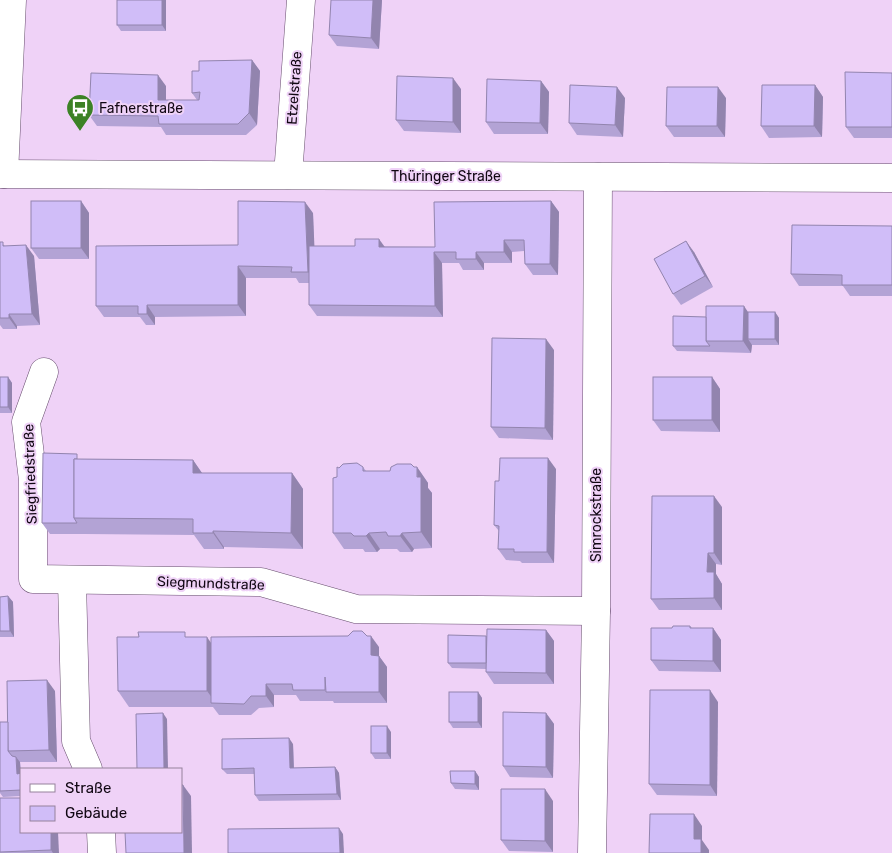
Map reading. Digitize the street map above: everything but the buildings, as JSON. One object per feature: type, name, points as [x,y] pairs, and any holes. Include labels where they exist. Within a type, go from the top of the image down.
[{"type":"street","points":[[2,174],[12,0]]},
{"type":"street","name":"Etzelstraße","points":[[288,175],[300,0]]},
{"type":"street","name":"Thüringer Straße","points":[[2,174],[892,178]]},
{"type":"street","name":"Simrockstraße","points":[[592,853],[596,611],[598,177]]},
{"type":"street","name":"Siegfriedstraße","points":[[32,580],[33,480],[26,422],[44,372]]},
{"type":"street","name":"Siegmundstraße","points":[[32,580],[261,582],[356,609],[596,611]]},
{"type":"street","points":[[72,581],[76,741],[88,768]]},
{"type":"street","points":[[101,833],[102,853]]},
{"type":"place","name":"Fafnerstraße","points":[[80,132]]}]
